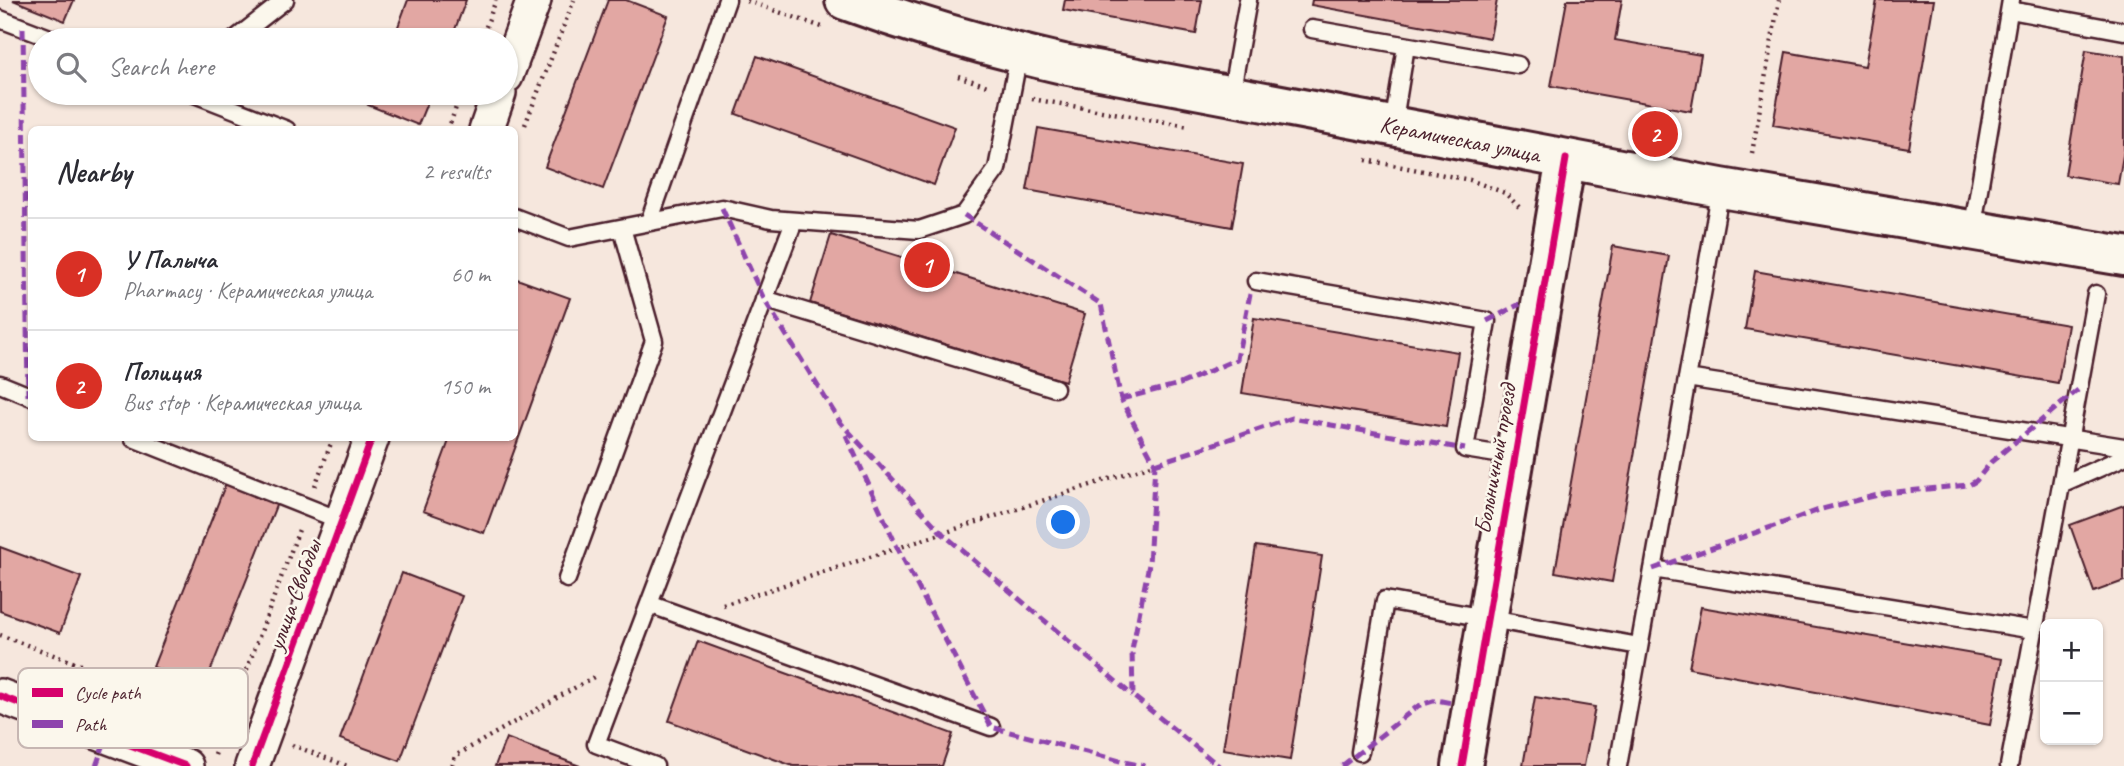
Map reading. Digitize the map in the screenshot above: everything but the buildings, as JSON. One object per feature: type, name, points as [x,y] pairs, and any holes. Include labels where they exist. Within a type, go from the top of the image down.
[{"type":"main road","name":"Керамическая улица","points":[[845,0],[892,17],[1019,54],[1721,188],[2124,256]]},
{"type":"main road","name":"Больничный проезд","points":[[1462,766],[1566,159]]},
{"type":"street","points":[[518,43],[534,0]]},
{"type":"street","points":[[487,126],[495,105]]},
{"type":"street","name":"улица Свободы","points":[[252,766],[371,441]]},
{"type":"street","points":[[0,696],[18,703]]},
{"type":"street","points":[[134,748],[178,765]]},
{"type":"lane","points":[[249,28],[285,0]]},
{"type":"lane","points":[[649,222],[727,0]]},
{"type":"lane","points":[[1231,95],[1248,0]]},
{"type":"lane","points":[[1972,230],[2010,5],[2124,31]]},
{"type":"lane","points":[[0,19],[28,30]]},
{"type":"lane","points":[[1312,29],[1518,65]]},
{"type":"lane","points":[[1394,127],[1406,46]]},
{"type":"lane","points":[[518,219],[569,238],[722,208],[771,219],[919,230],[964,215],[997,169],[1019,54]]},
{"type":"lane","points":[[223,105],[277,126]]},
{"type":"lane","points":[[1618,766],[1721,188]]},
{"type":"lane","points":[[655,766],[596,744],[794,221]]},
{"type":"lane","points":[[567,579],[654,341],[622,228]]},
{"type":"lane","points":[[1256,281],[1487,321],[1465,449],[1515,457]]},
{"type":"lane","points":[[2009,766],[2096,294]]},
{"type":"lane","points":[[764,299],[1055,388]]},
{"type":"lane","points":[[1687,378],[2124,447]]},
{"type":"lane","points":[[0,384],[28,395]]},
{"type":"lane","points":[[140,441],[342,521]]},
{"type":"lane","points":[[2061,485],[2124,457]]},
{"type":"lane","points":[[1653,569],[2034,630]]},
{"type":"lane","points":[[1360,752],[1385,600],[1639,646]]},
{"type":"lane","points":[[649,604],[991,727]]},
{"type":"path","points":[[486,28],[496,0]]},
{"type":"path","points":[[524,126],[575,0]]},
{"type":"path","points":[[1752,153],[1779,0]]},
{"type":"path","points":[[449,126],[457,105]]},
{"type":"path","points":[[247,668],[332,441]]},
{"type":"path","points":[[687,617],[1155,464]]},
{"type":"path","points":[[0,635],[89,668]]},
{"type":"path","points":[[452,766],[455,756],[630,656]]},
{"type":"path","points":[[292,744],[347,766]]},
{"type":"path","points":[[211,766],[218,748]]},
{"type":"marked path","points":[[23,28],[28,396]]},
{"type":"marked path","points":[[722,208],[764,299],[840,422],[942,533],[1133,696]]},
{"type":"marked path","points":[[964,215],[1101,304],[1121,399],[1155,464],[1149,564],[1132,650],[1133,696],[1219,766]]},
{"type":"marked path","points":[[1121,399],[1180,384],[1237,359],[1250,294]]},
{"type":"marked path","points":[[1487,321],[1520,304]]},
{"type":"marked path","points":[[1653,569],[1822,509],[1886,493],[1969,485],[1976,481],[1991,462],[2078,390]]},
{"type":"marked path","points":[[1155,464],[1292,418],[1465,449]]},
{"type":"marked path","points":[[846,435],[898,549],[991,727],[1145,766]]},
{"type":"marked path","points":[[1342,766],[1418,706],[1436,700],[1452,703]]},
{"type":"marked path","points":[[96,766],[103,748]]},
{"type":"cycle path","points":[[1462,766],[1566,159]]},
{"type":"cycle path","points":[[252,766],[371,441]]},
{"type":"cycle path","points":[[0,696],[18,703]]},
{"type":"cycle path","points":[[138,748],[186,766]]},
{"type":"place","name":"Полиция","points":[[1655,134]]},
{"type":"place","name":"У Палыча","points":[[927,265]]}]
